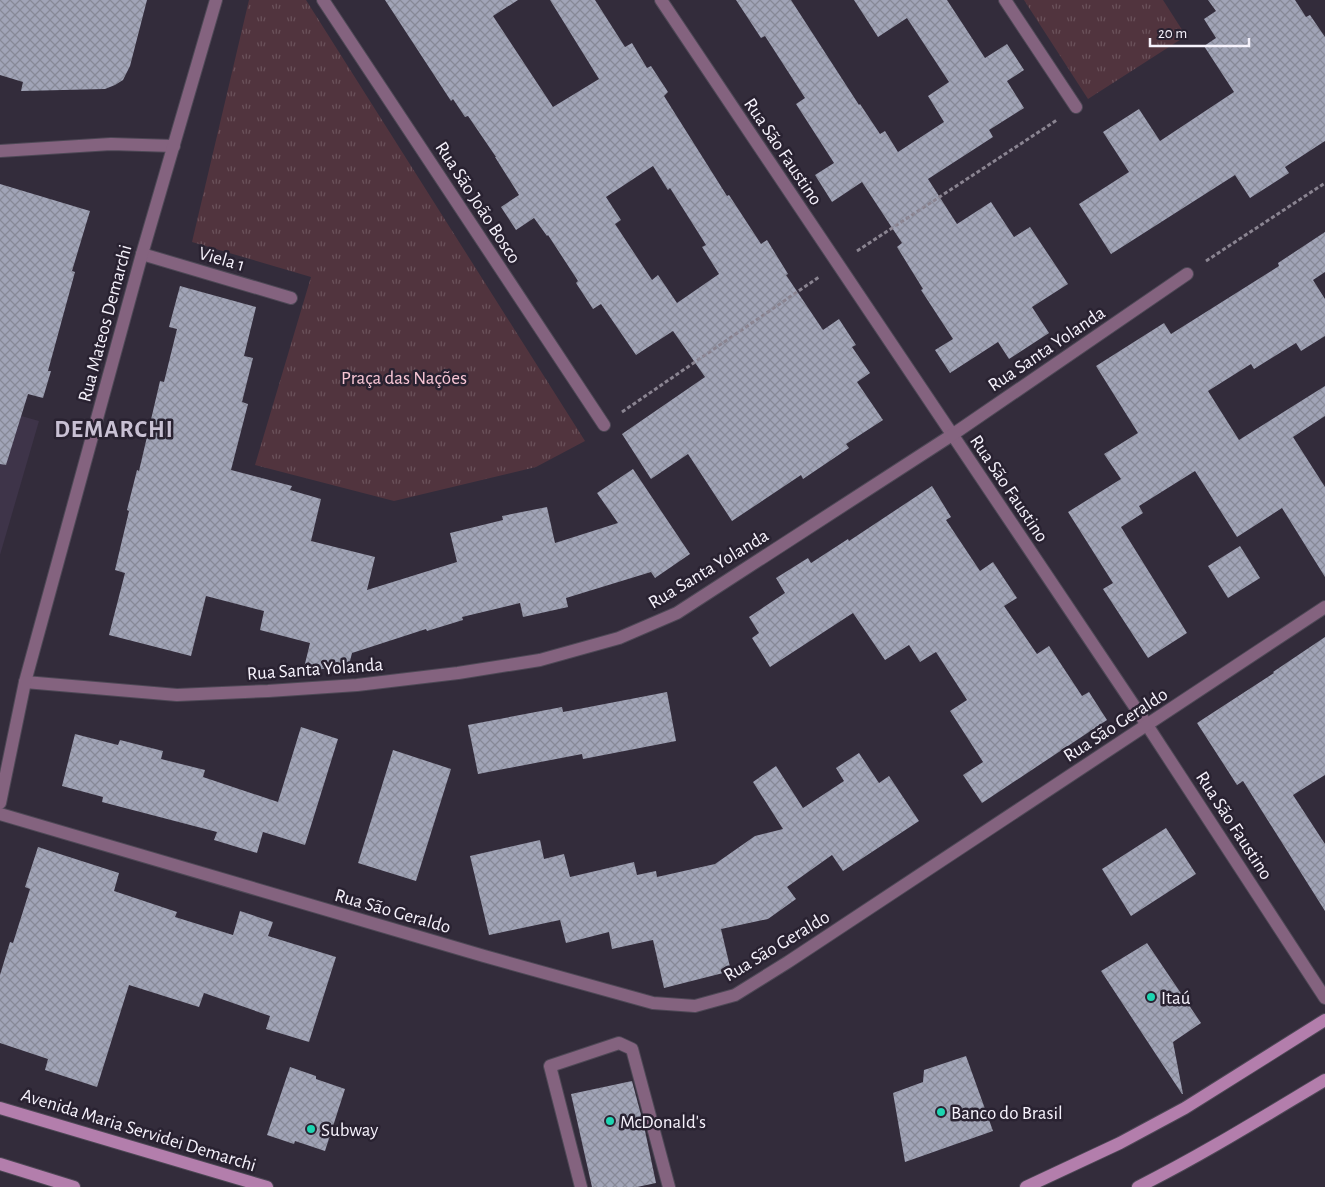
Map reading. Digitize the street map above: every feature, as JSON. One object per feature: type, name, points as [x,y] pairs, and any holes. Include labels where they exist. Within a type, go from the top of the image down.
[{"type":"main road","points":[[1026,1187],[1120,1143],[1185,1108],[1325,1020]]},
{"type":"main road","points":[[1138,1187],[1173,1170],[1325,1080]]},
{"type":"main road","name":"Avenida Maria Servidei Demarchi","points":[[0,1108],[267,1187]]},
{"type":"main road","points":[[0,1164],[74,1187]]},
{"type":"street","name":"Rua Mateos Demarchi","points":[[0,803],[25,682],[142,254],[216,0]]},
{"type":"street","name":"Rua São João Bosco","points":[[323,0],[604,425]]},
{"type":"street","name":"Rua São Faustino","points":[[661,0],[1147,726],[1325,998]]},
{"type":"street","points":[[1005,0],[1076,107]]},
{"type":"street","points":[[0,151],[112,144],[174,146]]},
{"type":"street","name":"Viela 1","points":[[142,254],[291,298]]},
{"type":"street","name":"Rua Santa Yolanda","points":[[25,682],[177,695],[357,685],[449,674],[540,660],[619,638],[677,613],[952,435],[1187,274]]},
{"type":"street","name":"Rua São Geraldo","points":[[0,814],[503,962],[653,1003],[695,1006],[735,995],[788,962],[1325,607]]},
{"type":"street","points":[[581,1187],[550,1066],[618,1042],[632,1049],[669,1187]]},
{"type":"path","points":[[1187,274],[1325,183]]},
{"type":"shaded area","points":[[0,410],[39,421],[0,555]]},
{"type":"green space","name":"Praça das Nações","points":[[249,0],[306,0],[585,441],[536,467],[394,501],[255,465],[311,277],[192,242]]},
{"type":"green space","points":[[1024,0],[1163,0],[1186,36],[1088,99]]},
{"type":"building","points":[[0,0],[147,0],[130,66],[123,80],[105,89],[21,91],[23,82],[0,75]]},
{"type":"building","points":[[385,0],[518,0],[493,16],[553,107],[599,79],[550,0],[595,0],[625,47],[632,43],[647,68],[651,66],[668,92],[664,96],[727,196],[729,195],[761,244],[767,240],[788,274],[786,275],[823,330],[839,319],[856,345],[852,347],[870,373],[857,382],[883,420],[846,444],[849,448],[803,479],[801,475],[732,521],[688,454],[651,479],[622,434],[705,377],[673,331],[636,355],[601,304],[593,309],[576,283],[578,281],[548,235],[534,218],[516,230],[501,207],[519,195],[468,116],[465,117],[453,99],[451,101]],"holes":[[[653,166],[668,190],[670,188],[706,245],[702,247],[719,274],[677,303],[658,275],[652,280],[615,224],[621,220],[606,197]]]},
{"type":"building","points":[[736,0],[791,0],[859,105],[880,134],[885,131],[898,152],[944,122],[928,96],[949,82],[907,18],[878,37],[854,0],[947,0],[985,58],[1007,44],[1024,70],[1007,81],[1024,108],[989,130],[993,137],[928,179],[957,224],[991,202],[1014,237],[1030,227],[1068,284],[1032,307],[1049,333],[1009,359],[998,342],[950,373],[935,350],[953,339],[921,290],[923,289],[897,247],[902,243],[862,182],[832,202],[815,175],[834,163],[796,104],[805,98],[765,36],[761,38]]},
{"type":"building","points":[[1208,0],[1295,0],[1306,17],[1310,15],[1325,37],[1325,141],[1285,167],[1289,173],[1250,198],[1235,175],[1111,254],[1079,204],[1129,172],[1103,132],[1139,109],[1160,141],[1234,92],[1204,46],[1216,38],[1204,19],[1216,11]]},
{"type":"building","points":[[0,184],[90,211],[72,271],[75,272],[48,371],[51,371],[43,398],[28,394],[6,465],[0,464]]},
{"type":"building","points":[[1325,232],[1325,272],[1313,280],[1325,299],[1325,336],[1301,351],[1296,343],[1254,369],[1251,364],[1208,391],[1239,440],[1325,386],[1325,416],[1293,437],[1325,487],[1325,577],[1282,508],[1237,537],[1195,471],[1139,506],[1143,513],[1121,527],[1187,633],[1148,658],[1103,589],[1113,583],[1068,512],[1121,479],[1104,454],[1138,433],[1096,366],[1164,323],[1171,334],[1279,266],[1278,263]]},
{"type":"building","points":[[180,286],[256,307],[244,356],[253,358],[242,402],[248,404],[231,470],[292,486],[290,490],[321,499],[311,541],[375,557],[367,590],[457,562],[450,533],[503,520],[502,516],[547,507],[555,543],[618,523],[597,493],[633,469],[690,554],[655,578],[651,572],[566,598],[568,607],[523,617],[520,603],[462,617],[463,620],[427,631],[426,629],[352,653],[349,665],[303,672],[310,643],[260,630],[264,611],[206,596],[191,656],[109,635],[125,573],[115,570],[129,511],[127,510],[137,470],[139,471],[160,381],[164,382],[177,329],[169,327]]},
{"type":"building","points":[[932,486],[951,517],[946,520],[980,571],[993,562],[1017,598],[1004,606],[1037,654],[1049,646],[1082,696],[1089,692],[1107,720],[982,803],[963,775],[983,762],[950,711],[967,700],[936,652],[920,662],[909,645],[885,660],[853,613],[770,667],[752,638],[759,633],[749,617],[785,593],[776,578],[808,558],[811,563],[848,539],[849,541]]},
{"type":"building","points":[[1240,546],[1260,578],[1228,598],[1208,566]]},
{"type":"building","points":[[1325,637],[1325,775],[1293,795],[1325,844],[1325,911],[1243,781],[1237,785],[1197,723]]},
{"type":"building","points":[[667,692],[676,741],[583,759],[582,754],[478,774],[468,725],[562,707],[563,712]]},
{"type":"building","points":[[301,727],[338,739],[305,845],[263,832],[257,853],[214,840],[217,832],[102,802],[103,797],[62,786],[75,734],[118,745],[120,740],[163,751],[161,759],[205,770],[203,777],[278,802]]},
{"type":"building","points":[[393,750],[451,769],[416,881],[358,863]]},
{"type":"building","points":[[859,753],[879,783],[889,776],[919,821],[843,871],[832,855],[787,887],[796,899],[768,919],[721,929],[731,971],[664,988],[653,940],[612,949],[609,932],[566,943],[560,920],[489,935],[470,856],[540,840],[544,859],[564,854],[570,877],[634,862],[637,875],[656,871],[657,877],[715,864],[755,836],[783,829],[753,782],[776,766],[803,808],[844,781],[836,768]]},
{"type":"building","points":[[1166,828],[1196,874],[1131,916],[1102,869]]},
{"type":"building","points":[[38,847],[119,873],[114,891],[177,912],[175,917],[233,935],[240,911],[273,922],[268,936],[336,957],[309,1042],[266,1029],[270,1016],[204,993],[199,1007],[129,985],[97,1087],[45,1070],[48,1059],[0,1043],[0,975],[10,942],[13,943],[30,889],[25,887]]},
{"type":"building","name":"Itaú","points":[[1147,943],[1201,1023],[1173,1042],[1183,1094],[1101,971]]},
{"type":"building","name":"Banco do Brasil","points":[[966,1056],[993,1131],[905,1162],[893,1093],[923,1082],[924,1070]]},
{"type":"building","points":[[290,1067],[345,1089],[325,1151],[295,1141],[294,1144],[267,1135]]},
{"type":"building","name":"McDonald's","points":[[632,1081],[656,1183],[637,1187],[592,1187],[571,1094]]},
{"type":"place","name":"Itaú","points":[[1151,997]]},
{"type":"place","name":"Banco do Brasil","points":[[941,1112]]},
{"type":"place","name":"McDonald's","points":[[610,1121]]},
{"type":"place","name":"Subway","points":[[311,1129]]},
{"type":"district","name":"DEMARCHI","points":[[114,429]]}]
